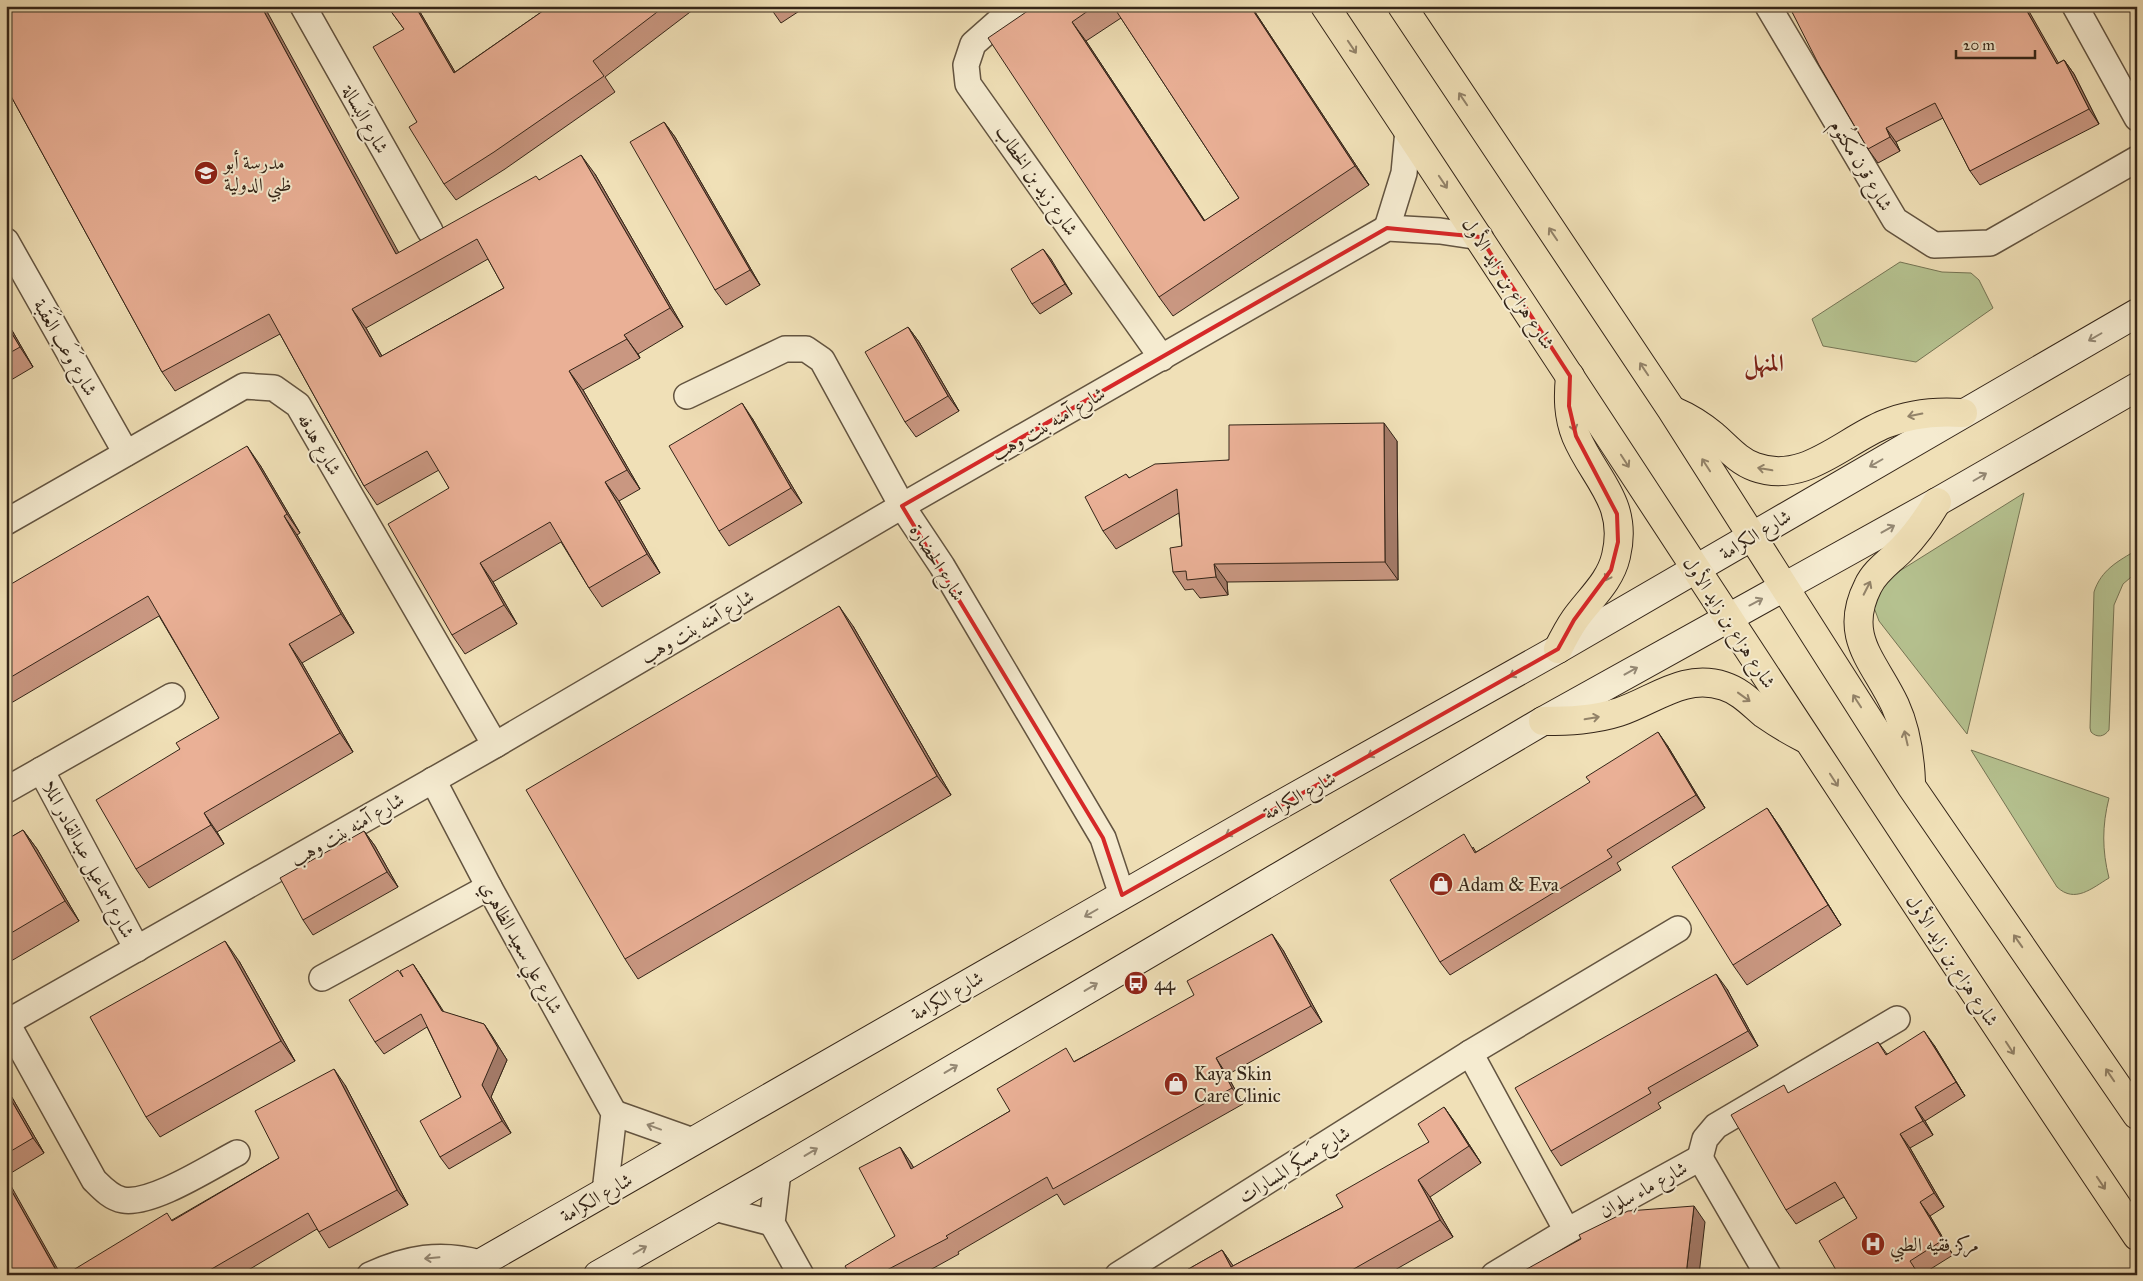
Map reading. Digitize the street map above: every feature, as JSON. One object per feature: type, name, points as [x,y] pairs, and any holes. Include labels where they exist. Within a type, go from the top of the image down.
[{"type":"main road","name":"شارع هزاع بن زايد الأول","points":[[1325,6],[1480,237],[1727,617],[2137,1236]]},
{"type":"main road","points":[[1402,6],[1671,409],[1911,786],[2137,1115]]},
{"type":"main road","name":"شارع الكرامة","points":[[470,1269],[1122,895],[1558,650],[2137,312]]},
{"type":"main road","points":[[1558,650],[1574,620],[1604,583],[1616,556],[1618,542],[1617,514],[1613,501],[1583,450],[1572,422],[1568,399],[1570,376]]},
{"type":"main road","points":[[598,1275],[778,1172],[1543,721],[1727,617],[1938,502],[2137,387]]},
{"type":"main road","points":[[1671,409],[1699,424],[1743,462],[1760,468],[1780,471],[1806,466],[1882,425],[1898,419],[1930,412],[1963,413]]},
{"type":"main road","points":[[1911,786],[1909,758],[1902,724],[1888,693],[1866,656],[1858,627],[1859,612],[1862,598],[1876,573],[1914,535],[1938,502]]},
{"type":"main road","points":[[1543,721],[1581,720],[1600,716],[1636,705],[1679,685],[1703,682],[1734,690],[1778,723],[1808,740]]},
{"type":"street","name":"شارع البَسالة","points":[[303,6],[430,231]]},
{"type":"street","name":"شارع زيد بن الخطاب","points":[[1016,6],[973,44],[966,65],[968,84],[1162,358]]},
{"type":"street","name":"شارع قرن مَكتُوم","points":[[1768,6],[1895,220],[1934,245],[1990,243],[2137,159]]},
{"type":"street","points":[[2075,6],[2137,118]]},
{"type":"street","points":[[1408,130],[1404,174],[1388,228],[1440,231],[1480,237]]},
{"type":"street","name":"شارع آمنه بنت وهب","points":[[238,1153],[153,1196],[137,1200],[121,1200],[106,1192],[94,1180],[6,1023],[495,745],[902,506],[1388,228]]},
{"type":"street","name":"شارع وَعَب العَقَبة","points":[[6,241],[126,453]]},
{"type":"street","name":"شارع الحضارة","points":[[687,396],[785,349],[806,349],[822,360],[902,506],[942,566],[1102,838],[1122,895]]},
{"type":"street","name":"شارع هدفه","points":[[6,522],[244,386],[274,388],[298,405],[495,745]]},
{"type":"street","name":"شارع اسماعيل عبدالقادر الملا","points":[[6,790],[172,696]]},
{"type":"street","name":"شارع اسماعيل عبدالقادر الملا","points":[[41,770],[137,949]]},
{"type":"street","name":"شارع علي سعيد الظاهري","points":[[433,780],[489,887],[614,1113]]},
{"type":"street","points":[[322,978],[489,887]]},
{"type":"street","name":"شارع مَسكَر المِسارات","points":[[1118,1275],[1470,1054],[1678,929]]},
{"type":"street","points":[[1700,1158],[1705,1139],[1716,1126],[1897,1019]]},
{"type":"street","points":[[1470,1054],[1567,1231]]},
{"type":"street","points":[[605,1192],[614,1113],[693,1141]]},
{"type":"street","name":"شارع ماء سِلوان","points":[[1494,1275],[1567,1231],[1700,1158],[1768,1275]]},
{"type":"street","points":[[778,1172],[772,1224],[801,1275]]},
{"type":"street","points":[[714,1208],[772,1224]]},
{"type":"street","points":[[370,1275],[407,1261],[434,1257],[459,1258],[470,1269]]},
{"type":"highlighted area","points":[[1387,228],[1480,237],[1570,376],[1569,406],[1576,436],[1617,514],[1618,542],[1611,570],[1574,620],[1558,649],[1122,895],[1103,838],[902,506]]},
{"type":"green space","points":[[1900,262],[1942,272],[1971,273],[1979,280],[1993,308],[1916,362],[1823,346],[1812,319]]},
{"type":"green space","points":[[2024,493],[1967,734],[1879,621],[1873,605],[1882,582]]},
{"type":"green space","points":[[2137,550],[2137,572],[2123,584],[2114,605],[2109,730],[2105,734],[2098,736],[2091,732],[2090,728],[2094,592],[2101,578],[2111,567]]},
{"type":"green space","points":[[1971,750],[2109,798],[2104,838],[2109,878],[2083,893],[2070,894],[2057,887]]},
{"type":"building","points":[[16,6],[261,6],[396,254],[536,176],[539,180],[581,155],[670,308],[624,335],[627,339],[569,371],[627,470],[605,482],[647,554],[589,588],[550,522],[480,563],[504,605],[452,635],[388,524],[449,488],[427,451],[364,486],[269,314],[162,372],[6,87],[6,11]],"holes":[[[477,239],[504,288],[380,357],[352,309]]]},
{"type":"building","points":[[387,6],[415,6],[454,73],[550,6],[665,6],[593,61],[604,76],[444,184],[409,127],[417,122],[373,47],[404,29]]},
{"type":"building","points":[[1035,6],[1095,6],[1072,22],[1204,221],[1239,198],[1113,6],[1250,6],[1355,166],[1159,297],[988,38]]},
{"type":"building","points":[[1789,6],[2024,6],[2057,64],[2064,60],[2089,109],[1970,171],[1935,103],[1886,128],[1890,137],[1868,149],[1819,65]]},
{"type":"building","points":[[664,122],[750,270],[715,290],[630,142]]},
{"type":"building","points":[[1043,249],[1065,284],[1032,304],[1011,269]]},
{"type":"building","points":[[6,324],[20,347],[6,355]]},
{"type":"building","points":[[908,327],[948,396],[905,422],[865,352]]},
{"type":"building","points":[[742,403],[791,488],[719,531],[669,446]]},
{"type":"building","points":[[1384,423],[1385,562],[1214,564],[1216,577],[1187,580],[1186,571],[1173,572],[1170,548],[1182,546],[1177,489],[1103,531],[1085,497],[1126,474],[1129,478],[1155,464],[1229,460],[1229,425]]},
{"type":"building","points":[[247,446],[287,514],[284,516],[341,614],[289,644],[340,733],[204,813],[211,825],[136,869],[96,800],[180,749],[176,743],[219,718],[148,596],[6,680],[6,587]]},
{"type":"building","points":[[839,606],[937,776],[625,959],[526,790]]},
{"type":"building","points":[[1658,732],[1696,795],[1607,850],[1612,857],[1440,962],[1390,880],[1464,834],[1475,853],[1590,782],[1586,777]]},
{"type":"building","points":[[1767,808],[1828,905],[1733,965],[1672,867]]},
{"type":"building","points":[[23,830],[65,901],[6,936],[6,840]]},
{"type":"building","points":[[364,831],[387,872],[303,920],[280,878]]},
{"type":"building","points":[[1272,934],[1311,1006],[1216,1058],[1232,1088],[1053,1189],[1047,1177],[946,1236],[948,1238],[885,1271],[887,1275],[850,1275],[845,1266],[895,1236],[859,1168],[900,1147],[911,1169],[1010,1111],[997,1089],[1066,1048],[1074,1062],[1194,995],[1187,981]]},
{"type":"building","points":[[225,941],[281,1041],[146,1117],[90,1017]]},
{"type":"building","points":[[413,964],[442,1011],[484,1024],[498,1048],[482,1085],[502,1121],[440,1157],[420,1121],[461,1097],[421,1014],[375,1042],[349,1000],[398,970],[403,977],[400,971]]},
{"type":"building","points":[[1716,974],[1748,1031],[1648,1088],[1651,1093],[1551,1151],[1515,1088]]},
{"type":"building","points":[[1924,1031],[1956,1082],[1915,1107],[1923,1121],[1900,1134],[1934,1193],[1920,1202],[1943,1240],[1910,1261],[1919,1275],[1839,1275],[1819,1241],[1857,1218],[1835,1182],[1786,1210],[1731,1115],[1784,1085],[1788,1093],[1878,1042],[1886,1055]]},
{"type":"building","points":[[334,1069],[397,1190],[319,1232],[308,1213],[204,1275],[65,1275],[167,1213],[172,1221],[279,1158],[255,1111]]},
{"type":"building","points":[[6,1091],[33,1138],[6,1154]]},
{"type":"building","points":[[1444,1107],[1469,1146],[1418,1180],[1440,1220],[1352,1270],[1355,1275],[1178,1275],[1222,1250],[1231,1267],[1343,1207],[1336,1195],[1429,1142],[1418,1124]]},
{"type":"building","points":[[6,1181],[57,1272],[61,1270],[63,1275],[6,1275]]},
{"type":"building","points":[[1694,1206],[1686,1275],[1516,1275],[1581,1239],[1579,1235],[1628,1211]]},
{"type":"place","name":"مدرسة أبو ظبي الدولية","points":[[206,173]]},
{"type":"place","name":"Adam & Eva","points":[[1441,884]]},
{"type":"place","name":"44","points":[[1136,983]]},
{"type":"place","name":"Kaya Skin Care Clinic","points":[[1176,1084]]},
{"type":"place","name":"مركز فقيه الطبي","points":[[1873,1244]]},
{"type":"district","name":"المنهل","points":[[1764,363]]}]
